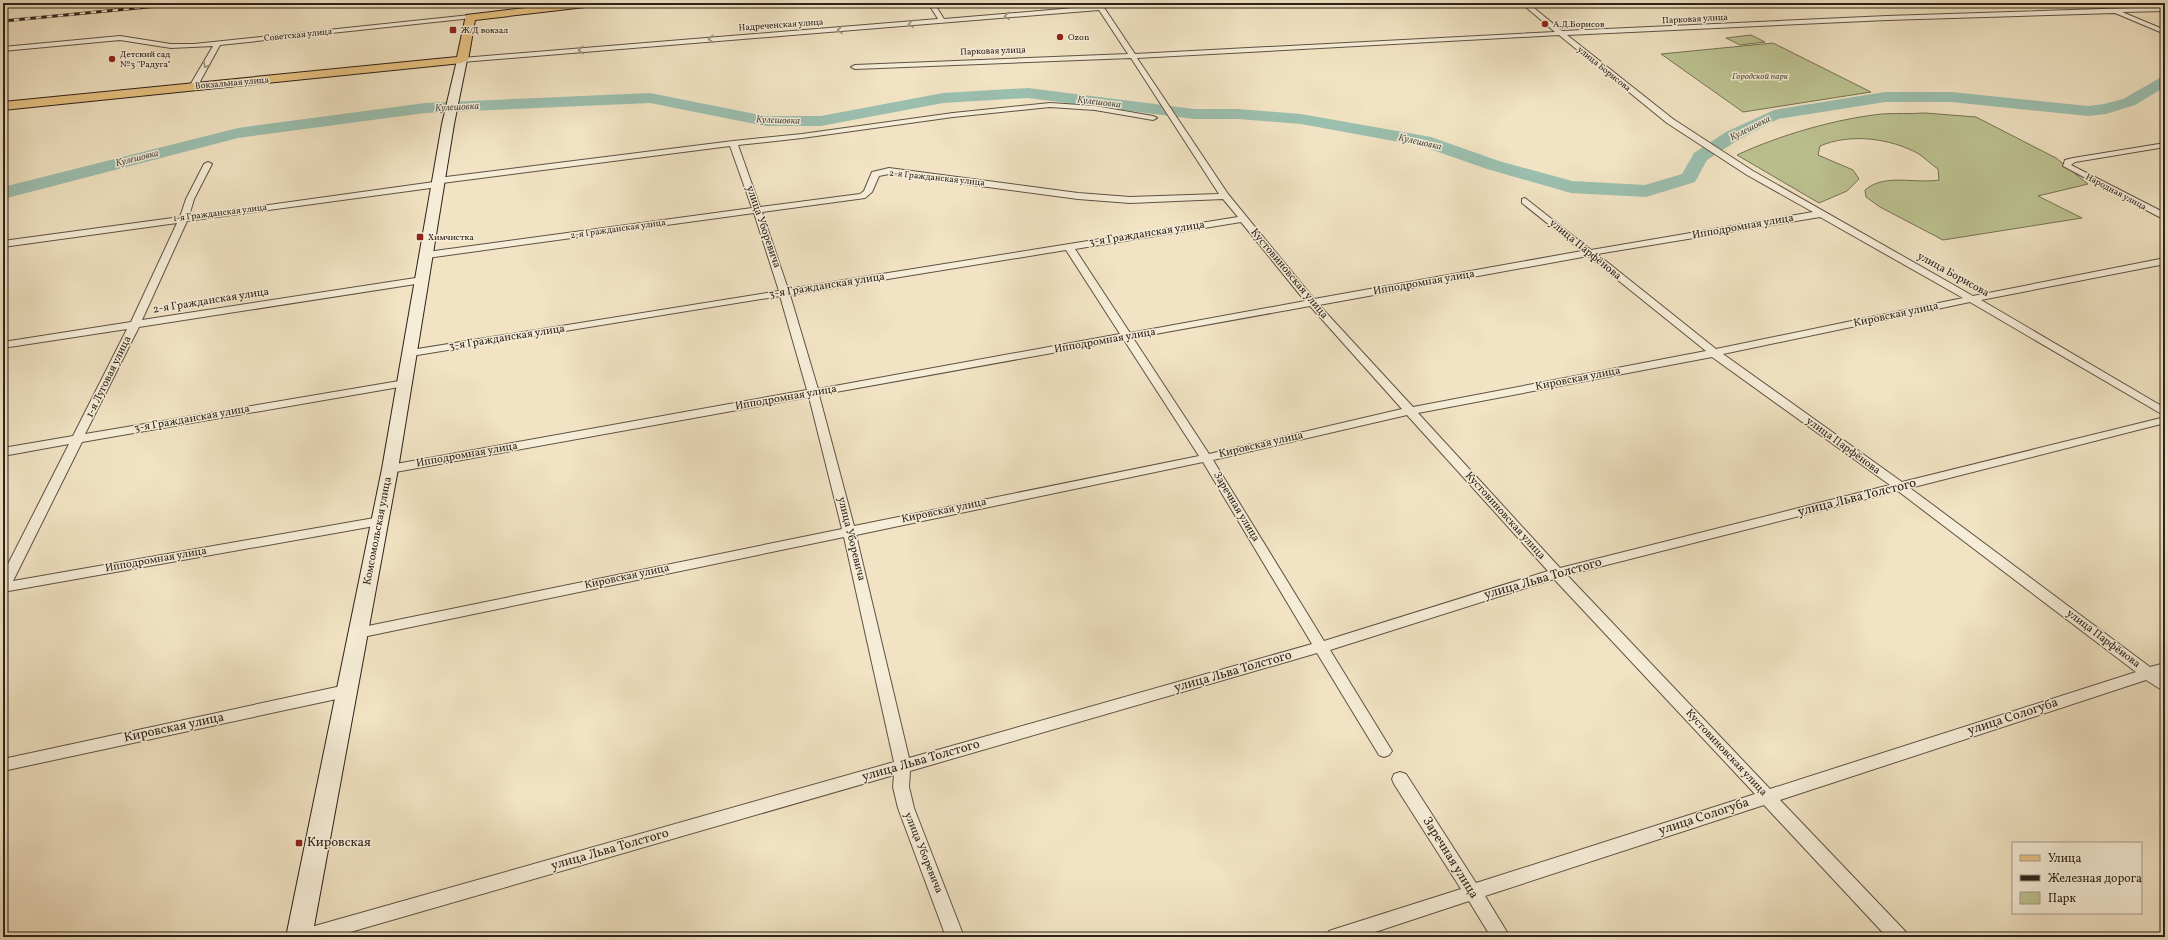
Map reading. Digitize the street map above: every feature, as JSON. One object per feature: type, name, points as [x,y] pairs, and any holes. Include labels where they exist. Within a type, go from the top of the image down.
[{"type":"main road","name":"Советская улица","points":[[470,17],[594,3]]},
{"type":"main road","points":[[462,60],[470,17]]},
{"type":"main road","name":"Вокзальная улица","points":[[3,106],[462,60]]},
{"type":"main road","name":"Комсомольская улица","points":[[299,937],[390,469],[411,353],[448,124],[462,60]]},
{"type":"street","points":[[931,3],[942,21]]},
{"type":"street","name":"улица Борисова","points":[[1524,3],[1616,79],[1688,133],[1820,214],[1972,299],[2165,413]]},
{"type":"street","points":[[1100,6],[1131,56]]},
{"type":"street","name":"Надреченская улица","points":[[462,60],[942,21],[1100,6]]},
{"type":"street","name":"Парковая улица","points":[[855,67],[1131,56],[1378,42],[1887,18],[2165,9]]},
{"type":"street","points":[[2115,11],[2165,32]]},
{"type":"street","name":"Советская улица","points":[[3,49],[120,38],[179,46],[470,17]]},
{"type":"street","points":[[193,87],[218,43]]},
{"type":"street","name":"Кустовиновская улица","points":[[1131,56],[1225,196],[1312,304],[1557,573],[1899,937]]},
{"type":"street","name":"1-я Гражданская улица","points":[[3,244],[438,183],[953,115],[1056,105],[1095,108],[1153,118]]},
{"type":"street","name":"улица Уборевича","points":[[733,143],[758,210],[785,293],[849,530],[903,766],[901,787],[906,808],[956,937]]},
{"type":"street","name":"Народная улица","points":[[2165,145],[2073,160],[2068,162],[2067,166],[2165,217]]},
{"type":"street","name":"1-я Луговая улица","points":[[3,587],[79,439],[135,324],[184,218],[190,200],[208,164]]},
{"type":"street","name":"2-я Гражданская улица","points":[[427,255],[862,196],[868,192],[875,174],[889,171],[1078,196],[1140,200],[1225,196]]},
{"type":"street","name":"улица Парфёнова","points":[[1525,201],[1714,353],[1900,487],[2165,686]]},
{"type":"street","name":"Ипподромная улица","points":[[390,469],[1127,338],[1589,253],[1820,214]]},
{"type":"street","name":"3-я Гражданская улица","points":[[411,353],[1243,219]]},
{"type":"street","name":"Заречная улица","points":[[1069,247],[1206,458],[1384,751]]},
{"type":"street","name":"Кировская улица","points":[[358,633],[849,530],[1206,458],[1409,410],[1714,353],[1972,299],[2165,261]]},
{"type":"street","name":"2-я Гражданская улица","points":[[3,345],[422,280]]},
{"type":"street","name":"3-я Гражданская улица","points":[[3,452],[405,382]]},
{"type":"street","name":"улица Льва Толстого","points":[[304,937],[1321,647],[1557,573],[2165,420]]},
{"type":"street","name":"Ипподромная улица","points":[[3,587],[380,521]]},
{"type":"street","name":"улица Сологуба","points":[[1335,937],[2165,668]]},
{"type":"street","name":"Кировская улица","points":[[3,765],[346,691]]},
{"type":"street","name":"Заречная улица","points":[[1400,779],[1501,937]]},
{"type":"green space","points":[[1751,35],[1765,42],[1740,45],[1726,38]]},
{"type":"green space","name":"Городской парк","points":[[1773,43],[1871,92],[1743,112],[1661,54]]},
{"type":"green space","points":[[1925,113],[1976,117],[2056,158],[2088,184],[2038,196],[2082,218],[1943,240],[1880,207],[1866,197],[1865,190],[1881,182],[1891,180],[1939,180],[1938,169],[1919,154],[1896,144],[1870,139],[1857,139],[1832,142],[1820,146],[1818,155],[1853,170],[1859,179],[1847,191],[1819,203],[1737,155],[1771,141],[1827,124],[1864,116]]},
{"type":"waterway","name":"Кулешовка","points":[[3,193],[238,133],[425,108],[650,98],[765,121],[821,121],[943,98],[1028,93],[1194,114],[1238,114],[1301,119],[1425,141],[1493,165],[1571,187],[1646,191],[1689,178],[1700,157],[1732,136],[1774,115],[1885,97],[1951,97],[2056,109],[2088,111],[2106,109],[2129,102],[2165,80]]},
{"type":"railway","points":[[3,21],[190,3]]},
{"type":"place","name":"А.Д.Борисов","points":[[1545,24]]},
{"type":"place","name":"Ж/Д вокзал","points":[[453,30]]},
{"type":"place","name":"Ozon","points":[[1060,37]]},
{"type":"place","name":"Детский сад №3 \"Радуга\"","points":[[112,59]]},
{"type":"place","name":"Химчистка","points":[[420,237]]},
{"type":"place","name":"Кировская","points":[[299,843]]}]
